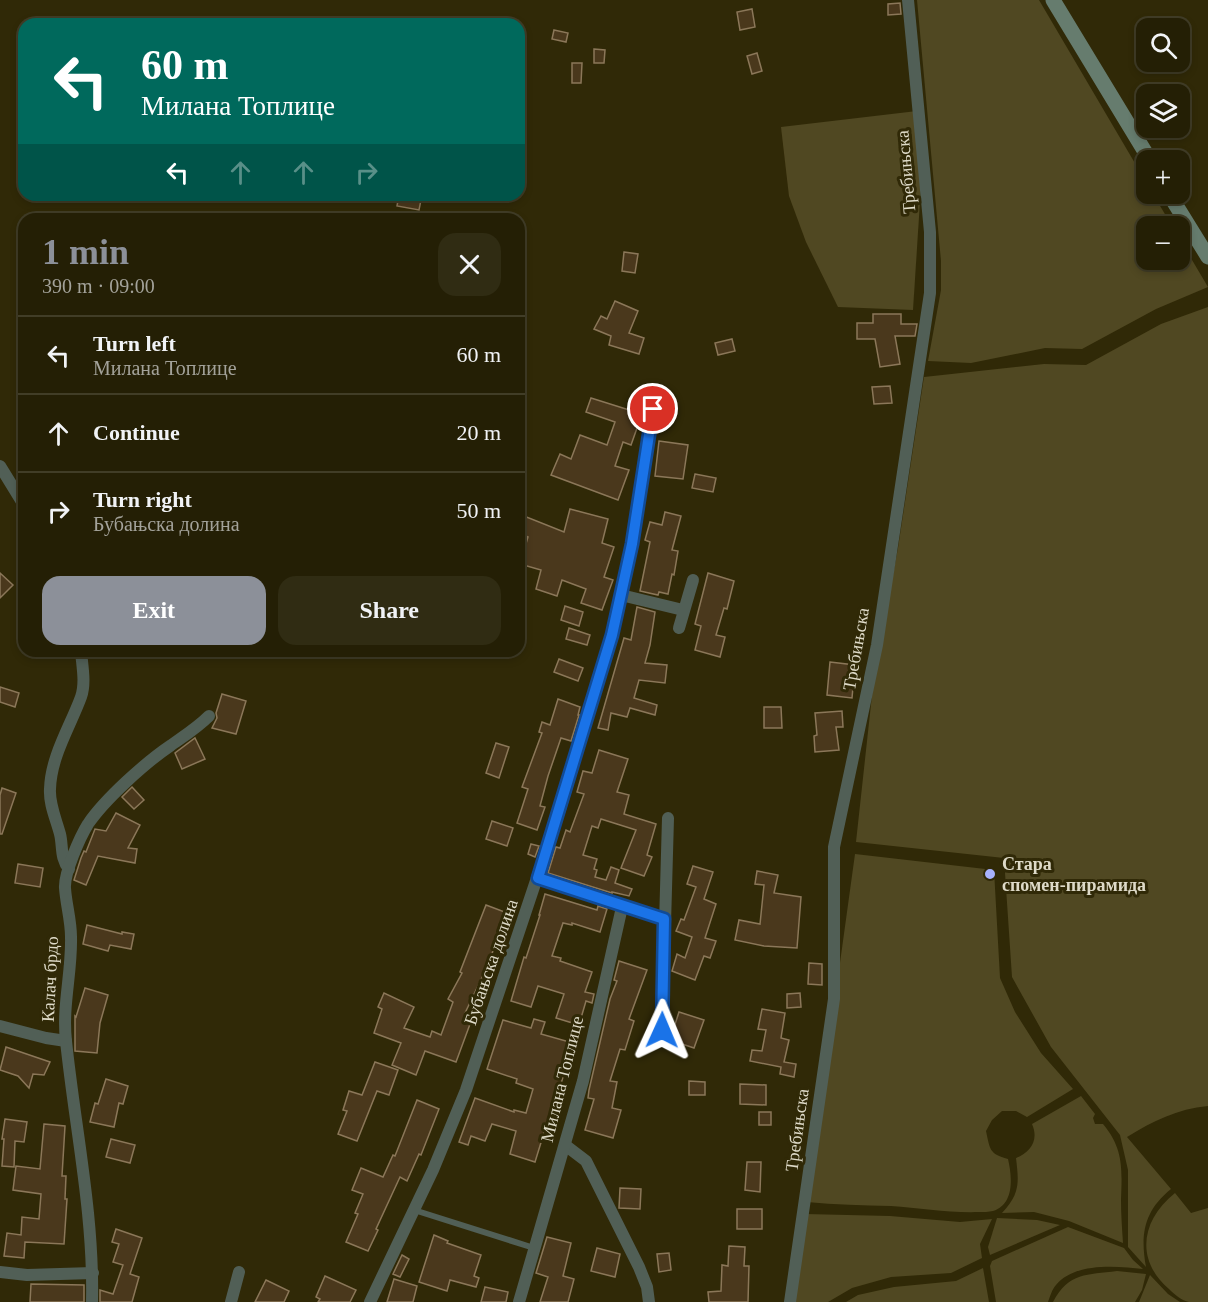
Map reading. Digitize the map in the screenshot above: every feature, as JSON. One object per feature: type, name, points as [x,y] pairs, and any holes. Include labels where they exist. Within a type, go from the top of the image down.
[{"type":"street","name":"Требињска","points":[[790,1302],[834,999],[834,847],[877,645],[930,293],[930,232],[908,0]]},
{"type":"street","points":[[1053,0],[1144,150]]},
{"type":"street","points":[[1175,204],[1208,257]]},
{"type":"street","name":"Бубањска долина","points":[[370,1302],[414,1210],[466,1090],[538,878],[607,656],[637,514],[653,409]]},
{"type":"street","points":[[0,466],[18,495]]},
{"type":"street","points":[[679,628],[693,580]]},
{"type":"street","points":[[621,595],[683,610]]},
{"type":"street","points":[[69,869],[62,857],[61,839],[51,803],[50,788],[51,775],[62,741],[81,697],[82,657]]},
{"type":"street","name":"Калач брдо","points":[[93,1302],[87,1202],[64,1012],[71,939],[65,889],[69,869],[86,827],[96,813],[161,752],[190,734],[209,716]]},
{"type":"street","points":[[662,1030],[668,818]]},
{"type":"street","points":[[538,878],[664,919]]},
{"type":"street","name":"Милана Топлице","points":[[519,1302],[583,1081],[622,906]]},
{"type":"street","points":[[0,1026],[66,1041]]},
{"type":"street","points":[[565,1145],[586,1161],[639,1267],[647,1287],[649,1302]]},
{"type":"street","points":[[0,1272],[27,1275],[93,1273]]},
{"type":"street","points":[[231,1302],[239,1272]]},
{"type":"lane","points":[[414,1210],[534,1248]]},
{"type":"shaded area","points":[[917,0],[1039,0],[1136,165],[1136,204],[1159,204],[1166,216],[1136,216],[1136,270],[1190,270],[1190,257],[1208,287],[1156,309],[1082,349],[1045,348],[971,363],[928,361],[941,290],[941,261]]},
{"type":"shaded area","points":[[917,111],[921,186],[913,310],[838,307],[806,242],[789,196],[781,127]]},
{"type":"shaded area","points":[[1208,307],[1208,1106],[1166,1117],[1127,1137],[1171,1189],[1155,1206],[1146,1224],[1144,1255],[1146,1267],[1128,1247],[1128,1170],[1120,1135],[1051,1047],[1012,977],[1004,858],[856,842],[874,677],[898,548],[924,377],[1044,364],[1086,365],[1161,324]]},
{"type":"shaded area","points":[[855,854],[994,870],[1000,978],[1015,1012],[1041,1053],[1073,1089],[1027,1117],[1016,1111],[1002,1111],[992,1120],[986,1131],[991,1150],[1008,1159],[1011,1181],[1005,1202],[993,1211],[957,1212],[807,1202]]},
{"type":"shaded area","points":[[1081,1096],[1095,1114],[1093,1118],[1095,1124],[1103,1124],[1118,1151],[1121,1169],[1123,1243],[1069,1221],[1034,1212],[1002,1213],[1012,1200],[1017,1188],[1016,1158],[1030,1149],[1034,1140],[1032,1124]]},
{"type":"shaded area","points":[[1175,1193],[1191,1213],[1208,1208],[1208,1302],[1189,1302],[1176,1295],[1158,1278],[1147,1253],[1146,1240],[1155,1215]]},
{"type":"shaded area","points":[[805,1214],[890,1216],[960,1222],[992,1219],[980,1244],[982,1258],[951,1273],[891,1277],[852,1288],[828,1302],[790,1302]]},
{"type":"shaded area","points":[[997,1218],[1037,1220],[1060,1225],[990,1255],[988,1247]]},
{"type":"shaded area","points":[[1068,1227],[1124,1248],[1143,1269],[1097,1267],[1085,1269],[1064,1278],[1052,1291],[1048,1302],[996,1302],[990,1266],[992,1261]]},
{"type":"shaded area","points":[[983,1268],[989,1302],[846,1302],[858,1295],[894,1287],[956,1281]]},
{"type":"shaded area","points":[[1117,1271],[1146,1274],[1142,1290],[1135,1302],[1053,1302],[1059,1292],[1072,1280]]},
{"type":"shaded area","points":[[1150,1275],[1168,1294],[1180,1302],[1139,1302]]},
{"type":"building","points":[[900,3],[901,14],[888,15],[888,4]]},
{"type":"building","points":[[752,9],[755,27],[740,30],[737,12]]},
{"type":"building","points":[[554,30],[568,33],[566,42],[552,39]]},
{"type":"building","points":[[594,49],[605,50],[604,63],[594,63]]},
{"type":"building","points":[[757,53],[762,71],[752,74],[747,56]]},
{"type":"building","points":[[572,63],[582,63],[581,83],[572,83]]},
{"type":"building","points":[[398,201],[421,201],[419,210],[397,206]]},
{"type":"building","points":[[624,252],[638,254],[635,273],[622,271]]},
{"type":"building","points":[[615,301],[638,311],[629,333],[644,338],[639,354],[609,345],[611,336],[594,329],[601,316],[607,319]]},
{"type":"building","points":[[873,314],[901,314],[901,324],[917,324],[915,336],[895,336],[900,364],[880,367],[875,339],[857,339],[857,323],[873,323]]},
{"type":"building","points":[[732,339],[735,351],[718,355],[715,343]]},
{"type":"building","points":[[890,386],[892,403],[874,404],[872,387]]},
{"type":"building","points":[[591,398],[642,414],[631,445],[623,442],[615,466],[629,470],[618,500],[551,475],[560,454],[571,459],[580,435],[607,445],[615,422],[586,412]]},
{"type":"building","points":[[659,441],[688,445],[683,479],[655,476]]},
{"type":"building","points":[[695,474],[716,478],[713,492],[692,488]]},
{"type":"building","points":[[570,509],[608,519],[602,543],[614,547],[604,577],[613,580],[602,610],[581,603],[586,589],[562,580],[557,596],[536,589],[541,570],[525,565],[525,547],[528,537],[525,536],[525,516],[564,532]]},
{"type":"building","points":[[665,512],[681,516],[672,550],[678,551],[674,575],[672,574],[668,594],[659,592],[658,595],[640,591],[650,542],[645,540],[650,522],[662,525]]},
{"type":"building","points":[[0,573],[13,585],[0,598]]},
{"type":"building","points":[[708,573],[734,581],[727,609],[724,608],[716,635],[725,637],[720,657],[695,650],[701,626],[695,624]]},
{"type":"building","points":[[565,606],[583,612],[579,626],[561,620]]},
{"type":"building","points":[[637,607],[655,612],[645,663],[667,665],[665,683],[639,680],[634,698],[657,705],[655,715],[630,708],[627,717],[611,713],[608,730],[598,728],[624,638],[631,640]]},
{"type":"building","points":[[569,628],[590,635],[587,645],[566,639]]},
{"type":"building","points":[[559,659],[583,668],[578,681],[554,672]]},
{"type":"building","points":[[830,662],[855,665],[852,698],[827,695]]},
{"type":"building","points":[[0,687],[19,693],[15,707],[0,702]]},
{"type":"building","points":[[222,694],[246,701],[236,734],[212,728],[217,718],[216,713]]},
{"type":"building","points":[[558,699],[580,707],[579,715],[571,741],[561,738],[540,806],[545,807],[537,830],[517,823],[528,789],[522,787],[542,733],[539,732],[542,722],[550,725]]},
{"type":"building","points":[[764,707],[781,707],[782,728],[764,728]]},
{"type":"building","points":[[842,711],[843,727],[836,727],[839,750],[815,752],[814,736],[817,735],[815,713]]},
{"type":"building","points":[[195,738],[205,759],[182,769],[175,753]]},
{"type":"building","points":[[496,743],[509,747],[499,778],[486,773]]},
{"type":"building","points":[[599,750],[628,759],[617,792],[629,795],[624,814],[656,824],[647,855],[652,857],[644,876],[621,868],[636,830],[601,819],[598,828],[592,826],[583,855],[597,859],[594,869],[597,870],[595,877],[606,880],[611,867],[619,870],[615,883],[632,889],[629,896],[548,873],[556,847],[560,848],[566,830],[570,832],[584,794],[577,792],[583,771],[592,773]]},
{"type":"building","points":[[132,787],[144,800],[134,809],[122,797]]},
{"type":"building","points":[[2,788],[16,793],[2,834],[0,834],[0,795]]},
{"type":"building","points":[[116,813],[140,825],[128,848],[137,849],[135,863],[98,856],[86,885],[74,880],[81,858],[84,851],[86,852],[95,829],[106,831]]},
{"type":"building","points":[[492,821],[513,828],[507,846],[486,839]]},
{"type":"building","points":[[531,844],[539,846],[535,857],[528,854]]},
{"type":"building","points":[[18,864],[43,868],[40,887],[15,883]]},
{"type":"building","points":[[693,866],[713,872],[704,899],[716,904],[705,938],[716,941],[710,958],[704,956],[695,980],[672,971],[677,954],[685,958],[692,937],[676,931],[681,919],[684,920],[696,887],[687,884]]},
{"type":"building","points":[[757,871],[778,875],[774,893],[801,897],[797,948],[764,946],[735,940],[739,920],[760,924],[764,885],[755,884]]},
{"type":"building","points":[[545,894],[597,910],[598,906],[607,909],[600,932],[572,923],[572,925],[563,923],[552,956],[592,972],[585,992],[594,994],[592,1003],[586,1001],[579,1025],[556,1018],[564,994],[538,986],[531,1007],[511,1001]]},
{"type":"building","points":[[486,905],[510,914],[504,932],[500,931],[488,965],[465,1013],[473,1016],[456,1062],[425,1051],[416,1075],[392,1065],[401,1043],[374,1033],[382,1009],[378,1007],[384,993],[414,1007],[404,1028],[430,1037],[432,1031],[441,1035],[453,1002],[448,999],[462,973],[460,972]]},
{"type":"building","points":[[87,925],[122,934],[122,932],[134,934],[131,949],[110,945],[108,951],[83,944]]},
{"type":"building","points":[[619,961],[647,970],[629,1019],[634,1021],[625,1050],[620,1049],[610,1081],[617,1082],[612,1108],[621,1110],[613,1138],[585,1130],[594,1099],[588,1098],[589,1090],[610,999],[617,981],[614,980]]},
{"type":"building","points":[[809,963],[822,964],[822,985],[808,984]]},
{"type":"building","points":[[85,988],[108,995],[100,1023],[97,1053],[75,1051],[75,1016]]},
{"type":"building","points":[[800,993],[801,1007],[787,1008],[787,994]]},
{"type":"building","points":[[762,1009],[785,1013],[781,1038],[789,1040],[784,1062],[796,1064],[794,1077],[780,1074],[781,1067],[750,1061],[752,1050],[762,1051],[766,1030],[758,1029]]},
{"type":"building","points":[[679,1012],[704,1020],[694,1048],[670,1040]]},
{"type":"building","points":[[534,1019],[545,1022],[541,1034],[573,1043],[535,1162],[510,1154],[516,1131],[492,1124],[485,1141],[471,1136],[468,1145],[459,1142],[475,1098],[514,1112],[514,1110],[526,1113],[533,1089],[516,1083],[517,1079],[487,1069],[503,1020],[531,1028]]},
{"type":"building","points":[[6,1047],[50,1062],[44,1075],[33,1074],[29,1088],[18,1076],[0,1070]]},
{"type":"building","points":[[375,1062],[398,1070],[389,1095],[377,1091],[357,1141],[338,1134],[347,1111],[343,1110],[349,1091],[362,1095]]},
{"type":"building","points":[[106,1079],[128,1086],[123,1104],[119,1103],[114,1127],[90,1122],[95,1103],[98,1104]]},
{"type":"building","points":[[689,1081],[705,1082],[705,1095],[689,1095]]},
{"type":"building","points":[[740,1084],[766,1085],[766,1105],[740,1104]]},
{"type":"building","points":[[417,1100],[439,1109],[421,1155],[419,1154],[407,1181],[400,1177],[368,1251],[346,1242],[358,1214],[355,1213],[363,1194],[352,1190],[361,1168],[383,1177],[393,1155],[395,1156]]},
{"type":"building","points":[[759,1112],[771,1112],[771,1125],[759,1125]]},
{"type":"building","points":[[5,1119],[27,1122],[24,1142],[15,1141],[14,1167],[2,1166]]},
{"type":"building","points":[[44,1124],[65,1126],[62,1176],[66,1176],[65,1199],[67,1199],[64,1244],[25,1242],[24,1258],[4,1256],[7,1233],[21,1235],[22,1217],[39,1219],[41,1194],[13,1190],[16,1166],[40,1169]]},
{"type":"building","points":[[111,1139],[135,1145],[130,1163],[106,1157]]},
{"type":"building","points":[[747,1162],[761,1162],[760,1192],[745,1190]]},
{"type":"building","points":[[620,1188],[641,1189],[640,1209],[619,1208]]},
{"type":"building","points":[[737,1209],[762,1209],[762,1229],[737,1229]]},
{"type":"building","points":[[116,1229],[142,1238],[130,1274],[139,1277],[132,1302],[100,1302],[100,1290],[113,1294],[123,1265],[113,1262],[119,1244],[112,1242]]},
{"type":"building","points":[[434,1235],[448,1241],[447,1243],[481,1255],[474,1276],[479,1278],[476,1287],[450,1280],[447,1291],[419,1282]]},
{"type":"building","points":[[547,1237],[571,1243],[563,1276],[574,1279],[568,1302],[540,1302],[548,1277],[536,1273]]},
{"type":"building","points":[[729,1246],[745,1247],[744,1266],[749,1266],[748,1302],[709,1302],[708,1292],[721,1291],[722,1265],[728,1266]]},
{"type":"building","points":[[597,1248],[620,1254],[615,1277],[591,1271]]},
{"type":"building","points":[[669,1253],[671,1270],[659,1272],[657,1254]]},
{"type":"building","points":[[402,1255],[409,1259],[400,1277],[393,1274]]},
{"type":"building","points":[[325,1276],[356,1290],[350,1302],[318,1302],[320,1299],[316,1297]]},
{"type":"building","points":[[394,1279],[417,1286],[413,1302],[387,1302]]},
{"type":"building","points":[[266,1280],[289,1291],[284,1302],[255,1302]]},
{"type":"building","points":[[31,1284],[84,1285],[84,1302],[30,1302]]},
{"type":"building","points":[[485,1287],[508,1292],[506,1302],[481,1302]]},
{"type":"place","name":"Стара спомен-пирамида","points":[[990,874]]},
{"type":"route","points":[[653,409],[632,544],[607,656],[538,878],[664,919],[662,1030]]}]
